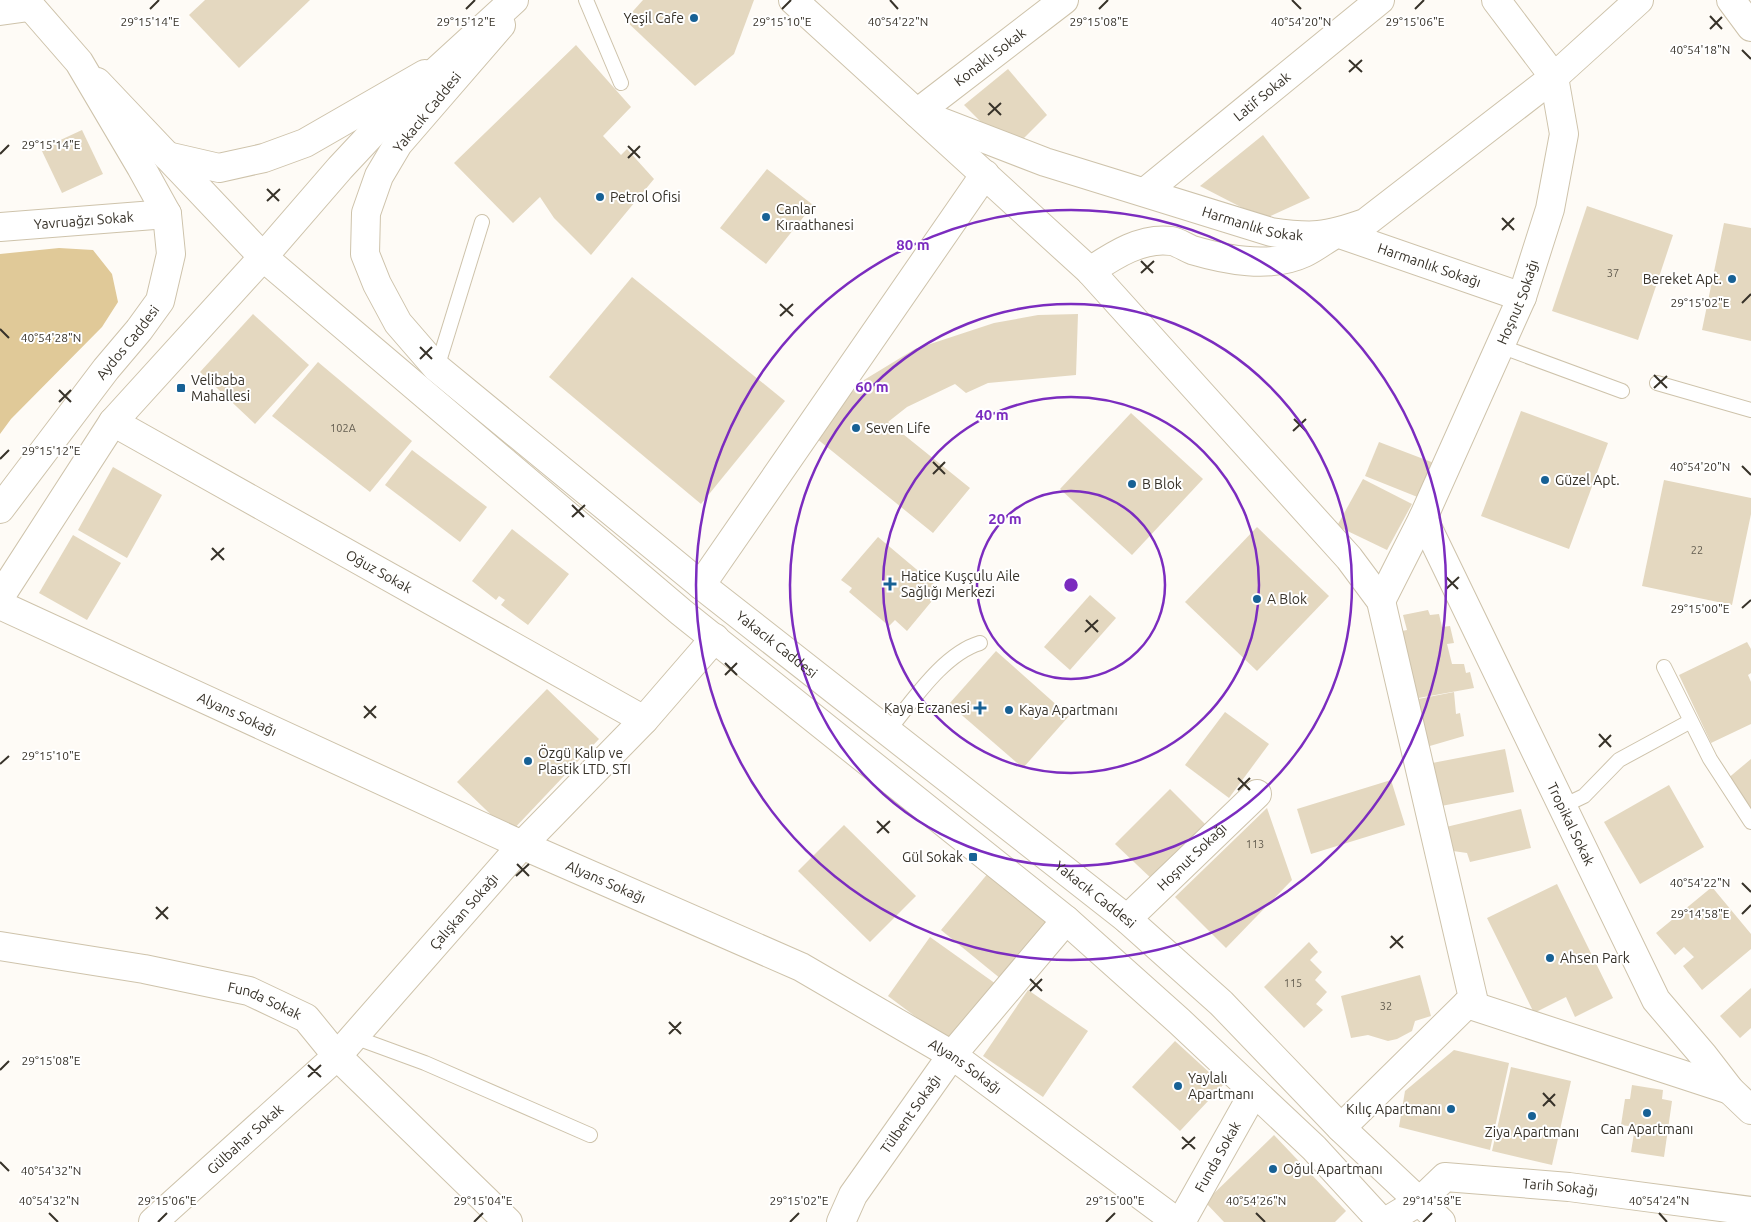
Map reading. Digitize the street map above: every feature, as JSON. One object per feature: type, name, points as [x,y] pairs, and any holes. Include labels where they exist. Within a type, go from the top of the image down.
[{"type":"street","name":"Yakacık Caddesi","points":[[263,257],[340,168],[398,106],[514,0]]},
{"type":"street","name":"Yakacık Caddesi","points":[[522,0],[398,144],[379,176],[366,213],[365,254],[377,284],[398,323],[437,368],[700,585],[1127,919],[1221,1003],[1341,1128],[1441,1222]]},
{"type":"street","points":[[793,0],[1090,271],[1349,558],[1381,601],[1472,998],[1341,1128]]},
{"type":"street","name":"Konaklı Sokak","points":[[917,112],[1064,0]]},
{"type":"street","name":"Latif Sokak","points":[[1154,195],[1380,0]]},
{"type":"street","name":"Hoşnut Sokağı","points":[[1381,601],[1423,518],[1522,297],[1550,209],[1564,134],[1554,77],[1496,0]]},
{"type":"street","name":"Harmanlık Sokak","points":[[917,112],[1045,162],[1272,232],[1308,237],[1337,233],[1365,223],[1554,77],[1639,0]]},
{"type":"street","points":[[1731,0],[1751,27]]},
{"type":"street","points":[[0,11],[27,3]]},
{"type":"street","name":"Aydos Caddesi","points":[[0,509],[160,301],[171,254],[167,214],[79,62],[27,3]]},
{"type":"street","points":[[79,62],[263,257],[587,533],[1066,920],[1179,1020],[1314,1148],[1384,1222]]},
{"type":"street","name":"Yakacık Caddesi","points":[[167,156],[219,168],[264,158],[305,143],[443,63]]},
{"type":"street","points":[[700,585],[985,174]]},
{"type":"street","points":[[1154,195],[1191,250]]},
{"type":"street","name":"Yavruağzı Sokak","points":[[0,227],[167,214]]},
{"type":"street","points":[[1090,271],[1121,251],[1149,243],[1171,241],[1191,250],[1250,262],[1279,261],[1304,254],[1337,233]]},
{"type":"street","name":"Harmanlık Sokağı","points":[[1337,233],[1522,297]]},
{"type":"street","points":[[0,597],[113,422],[263,257]]},
{"type":"street","name":"Oğuz Sokak","points":[[113,422],[644,720]]},
{"type":"street","name":"Tropikal Sokak","points":[[1423,518],[1656,1000],[1730,1090],[1751,1110]]},
{"type":"street","name":"Alyans Sokağı","points":[[0,605],[522,845],[801,967],[952,1055],[1176,1222]]},
{"type":"street","name":"Çalışkan Sokağı","points":[[345,1046],[522,845],[644,720],[715,638]]},
{"type":"street","name":"Hoşnut Sokağı","points":[[1127,919],[1257,794]]},
{"type":"street","name":"Tülbent Sokağı","points":[[841,1222],[853,1194],[952,1055],[1066,920]]},
{"type":"street","name":"Funda Sokak","points":[[0,946],[144,969],[249,992],[306,1018],[345,1046],[508,1222]]},
{"type":"street","points":[[1467,1004],[1730,1090]]},
{"type":"street","name":"Gülbahar Sokak","points":[[153,1222],[345,1046]]},
{"type":"street","name":"Funda Sokak","points":[[1181,1222],[1254,1092]]},
{"type":"street","name":"Tarih Sokağı","points":[[1384,1222],[1420,1201],[1446,1177],[1569,1187],[1751,1211]]},
{"type":"lane","points":[[586,0],[621,83]]},
{"type":"lane","points":[[437,368],[482,222]]},
{"type":"lane","points":[[1500,346],[1622,390]]},
{"type":"lane","points":[[1657,384],[1751,410]]},
{"type":"lane","points":[[888,731],[929,680],[963,650],[980,643]]},
{"type":"lane","points":[[1664,667],[1689,722],[1714,766],[1751,822]]},
{"type":"lane","points":[[1562,806],[1584,796],[1619,760],[1689,722]]},
{"type":"lane","points":[[345,1046],[425,1063],[590,1135]]},
{"type":"shaded area","points":[[59,248],[93,250],[112,274],[118,302],[102,327],[11,419],[0,434],[0,254]]},
{"type":"building","points":[[205,0],[310,0],[239,68],[189,15]]},
{"type":"building","points":[[643,0],[754,0],[734,54],[695,86],[625,20]]},
{"type":"building","points":[[576,45],[631,107],[603,136],[621,155],[627,149],[654,179],[591,255],[554,218],[540,197],[513,223],[454,163]]},
{"type":"building","points":[[1008,69],[1047,115],[1019,143],[985,126],[964,105]]},
{"type":"building","points":[[82,130],[103,174],[62,193],[41,149]]},
{"type":"building","points":[[1263,135],[1310,198],[1264,219],[1200,186]]},
{"type":"building","name":"Canlar Kıraathanesi","points":[[767,169],[813,205],[766,264],[720,228]]},
{"type":"building","points":[[1587,206],[1673,235],[1638,340],[1552,311]]},
{"type":"building","name":"Bereket Apt.","points":[[1724,223],[1751,228],[1751,341],[1702,330]]},
{"type":"building","points":[[632,277],[785,401],[701,504],[549,377]]},
{"type":"building","points":[[253,314],[309,365],[255,424],[200,372]]},
{"type":"building","name":"Seven Life","points":[[1078,314],[1076,375],[988,383],[966,393],[955,384],[907,407],[888,422],[970,488],[933,533],[811,434],[864,380],[915,349],[994,323],[1038,315]]},
{"type":"building","points":[[318,362],[412,441],[370,492],[272,416]]},
{"type":"building","name":"Güzel Apt.","points":[[1521,411],[1608,443],[1569,549],[1481,516]]},
{"type":"building","name":"B Blok","points":[[1131,413],[1203,479],[1132,555],[1060,489]]},
{"type":"building","points":[[1379,442],[1434,463],[1420,498],[1365,476]]},
{"type":"building","points":[[412,450],[487,507],[460,542],[385,485]]},
{"type":"building","points":[[113,467],[162,495],[127,558],[78,530]]},
{"type":"building","points":[[1363,479],[1412,504],[1387,550],[1337,526]]},
{"type":"building","points":[[1664,480],[1751,498],[1751,514],[1732,605],[1642,586]]},
{"type":"building","name":"A Blok","points":[[1257,527],[1329,596],[1257,671],[1185,602]]},
{"type":"building","points":[[512,529],[569,574],[528,625],[501,605],[505,600],[499,596],[496,600],[472,581]]},
{"type":"building","points":[[73,535],[121,563],[87,620],[39,593]]},
{"type":"building","name":"Hatice Kuşçulu Aile Sağlığı Merkezi","points":[[878,537],[941,590],[907,631],[895,620],[889,626],[849,592],[852,588],[841,580]]},
{"type":"building","points":[[1090,595],[1116,618],[1070,670],[1044,647]]},
{"type":"building","points":[[1428,610],[1430,615],[1439,614],[1442,627],[1450,626],[1454,643],[1447,644],[1452,664],[1464,664],[1466,673],[1470,672],[1474,688],[1413,699],[1397,632],[1407,630],[1403,615]]},
{"type":"building","points":[[1747,642],[1751,649],[1751,673],[1748,675],[1751,682],[1751,724],[1711,743],[1679,675]]},
{"type":"building","name":"Kaya Apartmanı","points":[[996,651],[1069,716],[1023,768],[949,704]]},
{"type":"building","name":"Özgü Kalıp ve Plastik LTD. STI","points":[[547,689],[599,739],[510,833],[457,782]]},
{"type":"building","points":[[1454,692],[1456,714],[1460,713],[1464,736],[1423,748],[1413,700]]},
{"type":"building","points":[[1225,712],[1269,744],[1229,798],[1185,765]]},
{"type":"building","points":[[1505,749],[1514,792],[1436,807],[1427,764]]},
{"type":"building","points":[[1751,759],[1751,810],[1726,780]]},
{"type":"building","points":[[1391,780],[1405,825],[1311,854],[1297,809]]},
{"type":"building","points":[[1669,785],[1704,847],[1640,884],[1604,822]]},
{"type":"building","points":[[1170,789],[1207,826],[1154,881],[1115,844]]},
{"type":"building","points":[[1267,808],[1292,880],[1226,948],[1175,897]]},
{"type":"building","points":[[1521,809],[1531,848],[1470,862],[1467,853],[1453,851],[1446,827]]},
{"type":"building","points":[[844,825],[916,896],[870,942],[798,871]]},
{"type":"building","points":[[989,872],[1048,922],[1001,979],[941,930]]},
{"type":"building","name":"Ahsen Park","points":[[1557,884],[1613,998],[1575,1017],[1566,997],[1534,1013],[1487,918]]},
{"type":"building","points":[[1712,887],[1751,934],[1751,949],[1702,990],[1683,966],[1694,957],[1684,947],[1675,955],[1656,933]]},
{"type":"building","points":[[930,937],[996,984],[952,1044],[888,996]]},
{"type":"building","points":[[1309,942],[1318,952],[1310,960],[1322,972],[1315,980],[1327,992],[1316,1004],[1323,1010],[1304,1028],[1264,987]]},
{"type":"building","points":[[1420,975],[1431,1016],[1415,1021],[1412,1031],[1397,1039],[1388,1041],[1368,1035],[1351,1038],[1341,996]]},
{"type":"building","points":[[1751,988],[1751,1028],[1740,1038],[1720,1016]]},
{"type":"building","points":[[1028,990],[1088,1031],[1043,1097],[983,1056]]},
{"type":"building","name":"Yaylalı Apartmanı","points":[[1175,1041],[1223,1085],[1180,1131],[1132,1087]]},
{"type":"building","name":"Kılıç Apartmanı","points":[[1454,1050],[1509,1063],[1490,1150],[1399,1127],[1405,1091]]},
{"type":"building","name":"Ziya Apartmanı","points":[[1511,1067],[1571,1081],[1552,1165],[1492,1151]]},
{"type":"building","name":"Can Apartmanı","points":[[1632,1085],[1663,1090],[1662,1099],[1672,1101],[1664,1157],[1631,1152],[1635,1127],[1621,1125],[1625,1099],[1630,1099]]},
{"type":"building","name":"Oğul Apartmanı","points":[[1274,1135],[1346,1211],[1335,1222],[1224,1222],[1205,1202]]},
{"type":"place","name":"Yeşil Cafe","points":[[694,18]]},
{"type":"place","name":"Petrol Ofisi","points":[[600,197]]},
{"type":"place","name":"Canlar Kıraathanesi","points":[[766,217]]},
{"type":"place","name":"Bereket Apt.","points":[[1732,279]]},
{"type":"place","name":"Velibaba Mahallesi","points":[[181,388]]},
{"type":"place","name":"Seven Life","points":[[856,428]]},
{"type":"place","name":"Güzel Apt.","points":[[1545,480]]},
{"type":"place","name":"B Blok","points":[[1132,484]]},
{"type":"place","name":"Hatice Kuşçulu Aile Sağlığı Merkezi","points":[[890,584]]},
{"type":"place","name":"A Blok","points":[[1257,599]]},
{"type":"place","name":"Kaya Eczanesi","points":[[980,708]]},
{"type":"place","name":"Kaya Apartmanı","points":[[1009,710]]},
{"type":"place","name":"Özgü Kalıp ve Plastik LTD. STI","points":[[528,761]]},
{"type":"place","name":"Gül Sokak","points":[[973,857]]},
{"type":"place","name":"Ahsen Park","points":[[1550,958]]},
{"type":"place","name":"Yaylalı Apartmanı","points":[[1178,1086]]},
{"type":"place","name":"Kılıç Apartmanı","points":[[1451,1109]]},
{"type":"place","name":"Can Apartmanı","points":[[1647,1113]]},
{"type":"place","name":"Ziya Apartmanı","points":[[1532,1116]]},
{"type":"place","name":"Oğul Apartmanı","points":[[1273,1169]]}]
